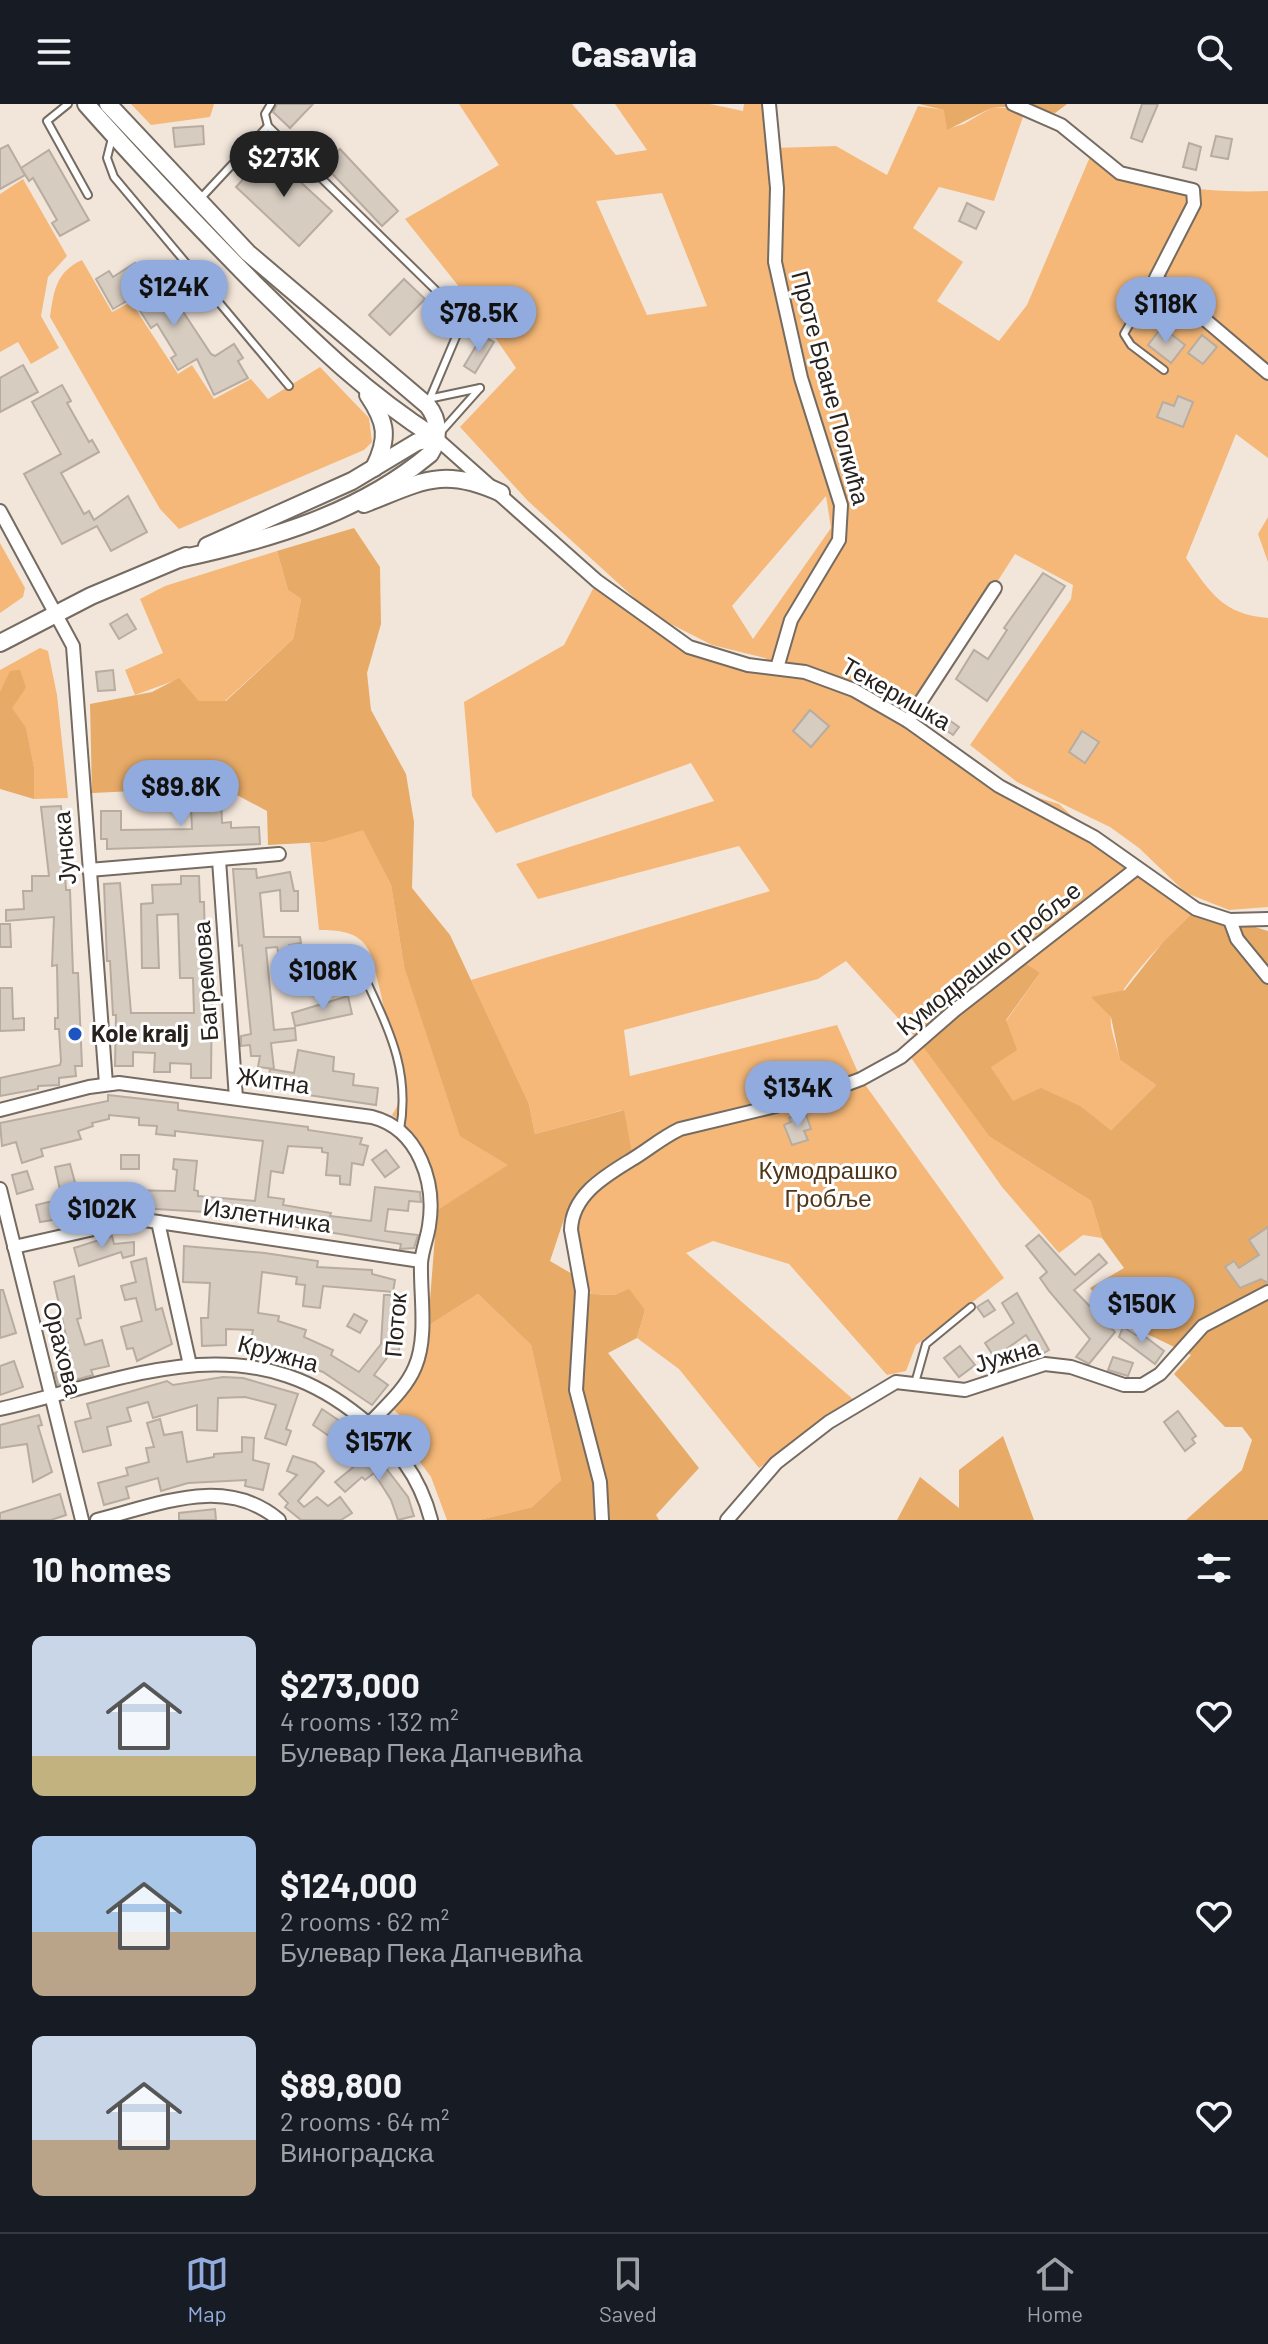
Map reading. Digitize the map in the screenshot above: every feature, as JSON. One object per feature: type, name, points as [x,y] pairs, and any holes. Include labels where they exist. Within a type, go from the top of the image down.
[{"type":"street","points":[[86,104],[205,235],[329,359],[362,387],[436,438]]},
{"type":"street","points":[[108,104],[248,253],[425,399],[434,414],[436,438],[425,458],[329,516]]},
{"type":"street","name":"Проте Бране Полкића","points":[[769,104],[777,188],[775,262],[801,378],[841,505],[842,525],[832,554],[791,620],[777,668]]},
{"type":"street","points":[[1013,104],[1061,125],[1120,173],[1193,190],[1194,204],[1156,278],[1268,373]]},
{"type":"street","points":[[362,387],[386,428],[386,443],[374,469]]},
{"type":"street","points":[[0,643],[57,612],[374,469],[417,442],[436,438]]},
{"type":"street","name":"Текеришка","points":[[436,438],[597,581],[689,647],[720,659],[827,678],[908,721],[999,786],[1094,837],[1196,909],[1230,920],[1268,919]]},
{"type":"street","points":[[179,559],[250,544],[416,484],[450,477],[476,481],[501,493]]},
{"type":"street","name":"Јунска","points":[[0,511],[57,612],[74,654],[106,1084]]},
{"type":"street","points":[[908,721],[995,588]]},
{"type":"street","points":[[89,870],[279,854]]},
{"type":"street","name":"Багремова","points":[[219,860],[236,1098]]},
{"type":"street","name":"Кумодрашко гробље","points":[[602,1520],[600,1482],[576,1390],[582,1291],[571,1221],[593,1185],[660,1139],[680,1129],[813,1097],[861,1079],[901,1057],[955,1010],[1137,868]]},
{"type":"street","points":[[1230,920],[1237,939],[1268,977]]},
{"type":"street","name":"Житна","points":[[0,1110],[106,1084],[372,1117],[400,1130]]},
{"type":"street","points":[[400,1130],[417,1152],[428,1180],[429,1227],[421,1261]]},
{"type":"street","name":"Орахова","points":[[0,1189],[82,1520]]},
{"type":"street","name":"Излетничка","points":[[14,1247],[117,1221],[158,1222],[421,1261]]},
{"type":"street","points":[[158,1222],[190,1365]]},
{"type":"street","name":"Поток","points":[[369,1424],[401,1389],[418,1358],[421,1261]]},
{"type":"street","name":"Јужна","points":[[727,1520],[776,1463],[817,1431],[896,1382],[948,1390],[977,1389],[1045,1364],[1071,1367],[1124,1385],[1142,1385],[1160,1374],[1203,1326],[1268,1292]]},
{"type":"street","name":"Кружна","points":[[0,1409],[190,1365],[244,1364],[300,1379],[327,1391],[369,1424],[410,1468],[431,1520]]},
{"type":"street","points":[[97,1520],[212,1494],[252,1502],[279,1520]]},
{"type":"lane","points":[[68,104],[47,121],[88,195]]},
{"type":"lane","points":[[271,104],[265,114],[268,126],[458,312],[458,332],[425,399]]},
{"type":"lane","points":[[197,201],[268,126]]},
{"type":"lane","points":[[115,136],[107,152],[114,177],[289,386]]},
{"type":"lane","points":[[1156,278],[1124,334],[1131,345],[1164,370]]},
{"type":"lane","points":[[425,399],[480,388],[436,438]]},
{"type":"lane","points":[[361,969],[399,1053],[405,1102],[400,1130]]},
{"type":"lane","points":[[915,1383],[926,1344],[971,1307]]},
{"type":"green space","points":[[131,104],[214,104],[210,117],[151,125]]},
{"type":"green space","name":"Кумодрашко Гробље","points":[[459,104],[572,104],[616,155],[647,150],[615,104],[710,104],[743,111],[744,104],[769,104],[774,148],[836,146],[887,175],[918,106],[945,110],[947,129],[964,124],[991,108],[1026,108],[994,201],[939,187],[913,228],[963,262],[937,301],[999,341],[1027,305],[1092,152],[1129,174],[1152,181],[1200,189],[1268,191],[1268,458],[1236,434],[1186,558],[1210,591],[1228,606],[1252,616],[1268,618],[1268,907],[1229,910],[1186,893],[1139,848],[1110,827],[1017,782],[970,745],[1071,599],[1073,585],[1015,554],[908,721],[999,786],[1059,804],[1094,837],[1196,909],[1147,960],[1115,1005],[1111,1017],[1112,1033],[1120,1060],[1156,1085],[1111,1130],[1082,1107],[1013,1102],[991,1067],[1006,1021],[1040,973],[955,1010],[990,1137],[1091,1201],[1102,1238],[1083,1235],[1059,1253],[1002,1187],[907,1052],[919,1041],[846,961],[818,979],[624,1030],[630,1076],[837,1025],[861,1079],[1004,1278],[916,1345],[906,1371],[887,1375],[789,1264],[713,1241],[686,1253],[855,1401],[759,1468],[679,1369],[637,1338],[645,1310],[615,1295],[591,1294],[571,1230],[623,1110],[535,1134],[529,1104],[471,980],[770,891],[739,846],[538,899],[516,864],[714,801],[691,763],[496,833],[472,796],[464,702],[564,645],[597,581],[689,647],[776,667],[765,658],[712,645],[653,615],[528,501],[460,427],[516,368],[468,298],[405,219],[499,165]],"holes":[[[662,193],[707,306],[647,315],[596,201]],[[826,496],[831,528],[753,639],[732,606]]]},
{"type":"green space","points":[[23,179],[67,256],[48,277],[41,316],[59,348],[31,364],[18,342],[0,352],[0,194]]},
{"type":"green space","points":[[82,260],[112,312],[131,302],[178,374],[192,365],[214,399],[251,379],[268,399],[320,367],[369,418],[372,442],[364,450],[179,529],[160,509],[50,317],[58,283],[67,270]]},
{"type":"green space","points":[[1268,517],[1268,562],[1258,534]]},
{"type":"green space","points":[[0,543],[25,588],[23,597],[0,613]]},
{"type":"green space","points":[[277,551],[288,590],[301,599],[293,639],[225,701],[199,701],[179,679],[135,695],[125,670],[163,653],[140,599],[165,586]]},
{"type":"green space","points":[[40,648],[48,651],[57,695],[68,798],[34,799],[34,767],[26,729],[11,708],[26,688],[0,692],[0,670]]},
{"type":"green space","points":[[363,829],[391,885],[404,966],[509,1165],[437,1210],[431,1168],[422,1145],[392,1115],[398,1103],[393,1052],[368,949],[353,935],[319,930],[310,843],[324,842]]},
{"type":"green space","points":[[478,1294],[531,1345],[561,1480],[532,1507],[479,1520],[447,1520],[431,1477],[404,1440],[415,1429],[394,1410],[385,1419],[381,1415],[404,1395],[417,1378],[425,1356],[428,1326]]},
{"type":"shaded area","points":[[919,104],[1067,104],[1055,113],[1019,106],[991,108],[947,130],[944,110]]},
{"type":"shaded area","points":[[354,528],[380,567],[381,624],[367,673],[371,710],[406,774],[414,822],[412,888],[450,935],[529,1104],[535,1134],[624,1110],[633,1159],[593,1185],[565,1216],[550,1261],[574,1275],[591,1294],[615,1295],[629,1289],[645,1310],[637,1338],[608,1353],[699,1468],[656,1515],[659,1520],[479,1520],[532,1507],[561,1480],[531,1345],[478,1294],[428,1326],[437,1210],[508,1165],[460,1136],[404,966],[391,885],[363,830],[324,842],[268,845],[267,811],[222,787],[92,793],[90,704],[152,692],[179,678],[199,701],[226,701],[293,639],[301,599],[288,590],[277,551]]},
{"type":"shaded area","points":[[20,670],[26,688],[12,708],[26,728],[34,767],[34,799],[0,789],[0,692],[10,671]]},
{"type":"shaded area","points":[[1196,909],[1268,931],[1268,1520],[1186,1520],[1242,1470],[1252,1440],[1242,1427],[1225,1427],[1174,1374],[1191,1355],[1116,1319],[1090,1288],[1124,1268],[1102,1238],[1091,1201],[990,1137],[919,1041],[1020,960],[1040,973],[1006,1020],[1017,1050],[991,1067],[1013,1101],[1041,1088],[1082,1107],[1111,1130],[1156,1085],[1120,1060],[1111,1017],[1091,997],[1125,990],[1163,942]]},
{"type":"shaded area","points":[[1003,1436],[1034,1520],[897,1520],[920,1477],[959,1508],[959,1470]]},
{"type":"building","points":[[277,104],[313,104],[290,128],[273,112]]},
{"type":"building","points":[[1142,104],[1158,104],[1142,142],[1131,138]]},
{"type":"building","points":[[203,126],[204,144],[175,147],[173,128]]},
{"type":"building","points":[[1216,136],[1232,139],[1228,159],[1211,156]]},
{"type":"building","points":[[1189,143],[1201,147],[1196,170],[1183,167]]},
{"type":"building","points":[[8,145],[25,175],[0,189],[0,149]]},
{"type":"building","points":[[340,149],[398,211],[382,226],[323,164]]},
{"type":"building","points":[[49,150],[89,220],[60,236],[52,223],[57,220],[33,178],[29,181],[21,168]]},
{"type":"building","points":[[268,152],[332,211],[299,246],[236,187]]},
{"type":"building","points":[[967,203],[984,212],[976,229],[959,221]]},
{"type":"building","points":[[135,263],[150,298],[173,285],[179,295],[174,298],[211,354],[215,356],[234,344],[243,358],[238,361],[248,378],[214,395],[197,359],[178,370],[171,358],[176,355],[157,324],[151,328],[132,298],[113,309],[96,279],[109,271],[113,277]]},
{"type":"building","points":[[404,279],[425,299],[390,335],[369,315]]},
{"type":"building","points":[[1162,327],[1185,345],[1171,363],[1148,345]]},
{"type":"building","points":[[1202,335],[1217,347],[1203,364],[1188,353]]},
{"type":"building","points":[[482,336],[494,342],[475,373],[464,366]]},
{"type":"building","points":[[23,365],[38,392],[0,412],[0,378]]},
{"type":"building","points":[[62,385],[71,401],[67,403],[89,442],[92,440],[99,452],[61,473],[84,514],[89,511],[94,520],[128,496],[147,532],[111,551],[97,526],[62,544],[24,474],[61,454],[32,402]]},
{"type":"building","points":[[1178,396],[1193,402],[1183,427],[1157,417],[1163,402],[1174,406]]},
{"type":"building","points":[[1043,573],[1065,586],[987,701],[956,679],[974,650],[988,659],[1007,630],[1004,628]]},
{"type":"building","points":[[127,614],[136,629],[119,639],[110,624]]},
{"type":"building","points":[[113,670],[115,690],[98,691],[96,672]]},
{"type":"building","points":[[810,710],[829,726],[811,747],[793,731]]},
{"type":"building","points":[[939,713],[959,727],[953,735],[933,721]]},
{"type":"building","points":[[1082,731],[1099,742],[1085,763],[1069,752]]},
{"type":"building","points":[[221,795],[222,823],[231,822],[231,828],[259,827],[260,844],[107,849],[107,839],[101,839],[101,811],[121,811],[121,830],[192,829],[191,809],[163,809],[163,796]]},
{"type":"building","points":[[61,806],[66,890],[70,890],[73,973],[78,973],[82,1066],[75,1066],[76,1076],[59,1078],[59,1085],[38,1086],[38,1089],[0,1096],[0,1078],[60,1065],[61,1061],[59,1029],[55,1029],[55,1018],[58,1018],[57,965],[52,966],[54,917],[6,921],[6,910],[24,909],[23,891],[32,891],[32,876],[49,876],[41,807]]},
{"type":"building","points":[[233,869],[256,869],[257,878],[290,872],[294,891],[298,891],[298,911],[281,911],[280,890],[260,893],[264,937],[300,937],[301,943],[289,945],[290,980],[285,981],[277,947],[266,948],[274,1030],[295,1028],[296,1040],[271,1043],[274,1069],[258,1067],[260,1056],[251,1056],[250,1045],[241,1046],[241,1036],[251,1034]]},
{"type":"building","points":[[181,876],[199,876],[200,902],[204,902],[206,986],[212,986],[211,1078],[191,1078],[191,1064],[170,1063],[170,1072],[154,1072],[155,1053],[133,1052],[133,1066],[115,1066],[116,1015],[113,1015],[110,961],[107,961],[104,884],[120,883],[131,1013],[194,1013],[193,978],[180,978],[178,914],[157,915],[159,968],[142,968],[141,904],[153,903],[152,885],[181,884]]},
{"type":"building","points":[[0,924],[10,924],[11,947],[0,947]]},
{"type":"building","points":[[0,988],[12,988],[13,1019],[24,1018],[24,1030],[0,1031]]},
{"type":"building","points":[[348,996],[352,1014],[295,1026],[292,1013]]},
{"type":"building","points":[[298,1050],[334,1057],[333,1071],[354,1074],[353,1085],[378,1088],[376,1105],[267,1089],[270,1069],[294,1073]]},
{"type":"building","points":[[108,1095],[178,1103],[178,1110],[308,1127],[308,1130],[362,1138],[360,1144],[368,1146],[363,1165],[352,1163],[350,1185],[340,1184],[340,1176],[326,1175],[328,1153],[322,1152],[322,1148],[288,1146],[283,1173],[271,1171],[268,1197],[284,1199],[283,1205],[331,1213],[330,1216],[371,1221],[375,1187],[420,1192],[421,1202],[409,1201],[408,1211],[388,1209],[385,1231],[418,1235],[414,1248],[400,1249],[401,1244],[206,1212],[122,1207],[122,1190],[175,1191],[177,1170],[173,1169],[174,1159],[197,1161],[194,1190],[198,1191],[198,1196],[255,1201],[263,1141],[175,1131],[175,1136],[156,1134],[157,1126],[139,1125],[139,1118],[109,1115],[109,1119],[92,1123],[93,1126],[78,1131],[81,1139],[41,1149],[43,1156],[22,1163],[16,1142],[2,1146],[0,1123],[108,1101]]},
{"type":"building","points":[[805,1112],[811,1129],[804,1131],[808,1140],[792,1145],[784,1125],[791,1122],[789,1118]]},
{"type":"building","points":[[386,1150],[399,1167],[385,1177],[372,1160]]},
{"type":"building","points":[[121,1155],[139,1155],[139,1169],[121,1169]]},
{"type":"building","points":[[70,1164],[77,1190],[103,1185],[107,1206],[82,1211],[83,1215],[40,1222],[36,1205],[62,1199],[55,1167]]},
{"type":"building","points":[[27,1171],[33,1189],[17,1194],[12,1175]]},
{"type":"building","points":[[1268,1227],[1268,1283],[1261,1279],[1240,1288],[1225,1267],[1234,1261],[1239,1268],[1259,1255],[1249,1240]]},
{"type":"building","points":[[1039,1235],[1075,1275],[1099,1254],[1107,1263],[1074,1290],[1115,1332],[1089,1364],[1076,1357],[1090,1339],[1040,1278],[1047,1272],[1026,1246]]},
{"type":"building","points":[[112,1236],[114,1244],[134,1242],[134,1255],[123,1258],[121,1252],[79,1266],[74,1248]]},
{"type":"building","points":[[184,1246],[318,1261],[317,1267],[372,1270],[372,1274],[395,1280],[393,1292],[323,1286],[320,1308],[303,1306],[305,1285],[296,1284],[297,1277],[262,1272],[258,1313],[279,1316],[278,1321],[306,1330],[304,1337],[333,1350],[331,1355],[359,1372],[381,1344],[384,1295],[401,1295],[399,1350],[393,1350],[374,1375],[388,1385],[372,1405],[323,1372],[279,1356],[249,1350],[253,1330],[226,1329],[226,1345],[202,1346],[201,1318],[208,1318],[210,1283],[183,1282]]},
{"type":"building","points":[[146,1258],[156,1310],[162,1308],[172,1344],[137,1361],[133,1348],[127,1349],[121,1327],[142,1321],[136,1298],[125,1300],[121,1286],[136,1282],[131,1262]]},
{"type":"building","points":[[74,1276],[81,1318],[77,1319],[85,1345],[102,1340],[109,1366],[91,1370],[93,1375],[58,1385],[55,1373],[71,1368],[68,1358],[71,1358],[54,1282]]},
{"type":"building","points":[[0,1290],[3,1290],[16,1333],[0,1338]]},
{"type":"building","points":[[1017,1293],[1049,1350],[1039,1356],[1026,1335],[1005,1350],[1011,1358],[1000,1366],[985,1343],[1014,1323],[1002,1303]]},
{"type":"building","points":[[988,1300],[995,1310],[984,1317],[977,1307]]},
{"type":"building","points":[[354,1314],[367,1321],[360,1333],[347,1326]]},
{"type":"building","points":[[1123,1327],[1136,1335],[1139,1332],[1164,1351],[1155,1364],[1119,1337]]},
{"type":"building","points":[[960,1346],[975,1365],[959,1377],[944,1358]]},
{"type":"building","points":[[1113,1357],[1133,1363],[1128,1376],[1108,1370]]},
{"type":"building","points":[[14,1361],[23,1387],[0,1395],[0,1366]]},
{"type":"building","points":[[223,1377],[243,1378],[298,1394],[286,1429],[291,1431],[286,1445],[265,1438],[276,1405],[245,1397],[218,1398],[217,1431],[197,1430],[197,1405],[153,1418],[148,1402],[127,1408],[131,1421],[107,1427],[111,1445],[83,1452],[75,1422],[91,1418],[87,1404],[167,1381],[173,1385]]},
{"type":"building","points":[[322,1409],[353,1430],[342,1445],[313,1425]]},
{"type":"building","points":[[1178,1411],[1196,1436],[1192,1439],[1195,1443],[1185,1451],[1164,1422]]},
{"type":"building","points":[[39,1415],[42,1425],[38,1426],[52,1472],[33,1482],[27,1444],[0,1448],[0,1425]]},
{"type":"building","points":[[160,1419],[164,1435],[182,1432],[187,1462],[214,1457],[214,1454],[242,1452],[242,1437],[254,1438],[253,1460],[269,1464],[263,1490],[245,1486],[246,1480],[188,1483],[161,1491],[158,1478],[126,1487],[129,1498],[104,1505],[98,1483],[128,1475],[126,1468],[149,1462],[146,1448],[154,1447],[147,1423]]},
{"type":"building","points":[[373,1451],[408,1497],[414,1516],[398,1520],[391,1500],[374,1473],[365,1480],[362,1477],[345,1492],[335,1482]]},
{"type":"building","points":[[293,1456],[315,1463],[324,1471],[298,1501],[304,1507],[317,1497],[328,1506],[340,1497],[352,1513],[341,1520],[301,1520],[285,1507],[288,1503],[279,1494],[297,1475],[287,1471]]},
{"type":"building","points":[[60,1494],[66,1515],[51,1520],[0,1520],[0,1513]]},
{"type":"building","points":[[215,1509],[216,1520],[179,1520],[179,1513]]},
{"type":"place","name":"Kole kralj","points":[[75,1034]]}]
